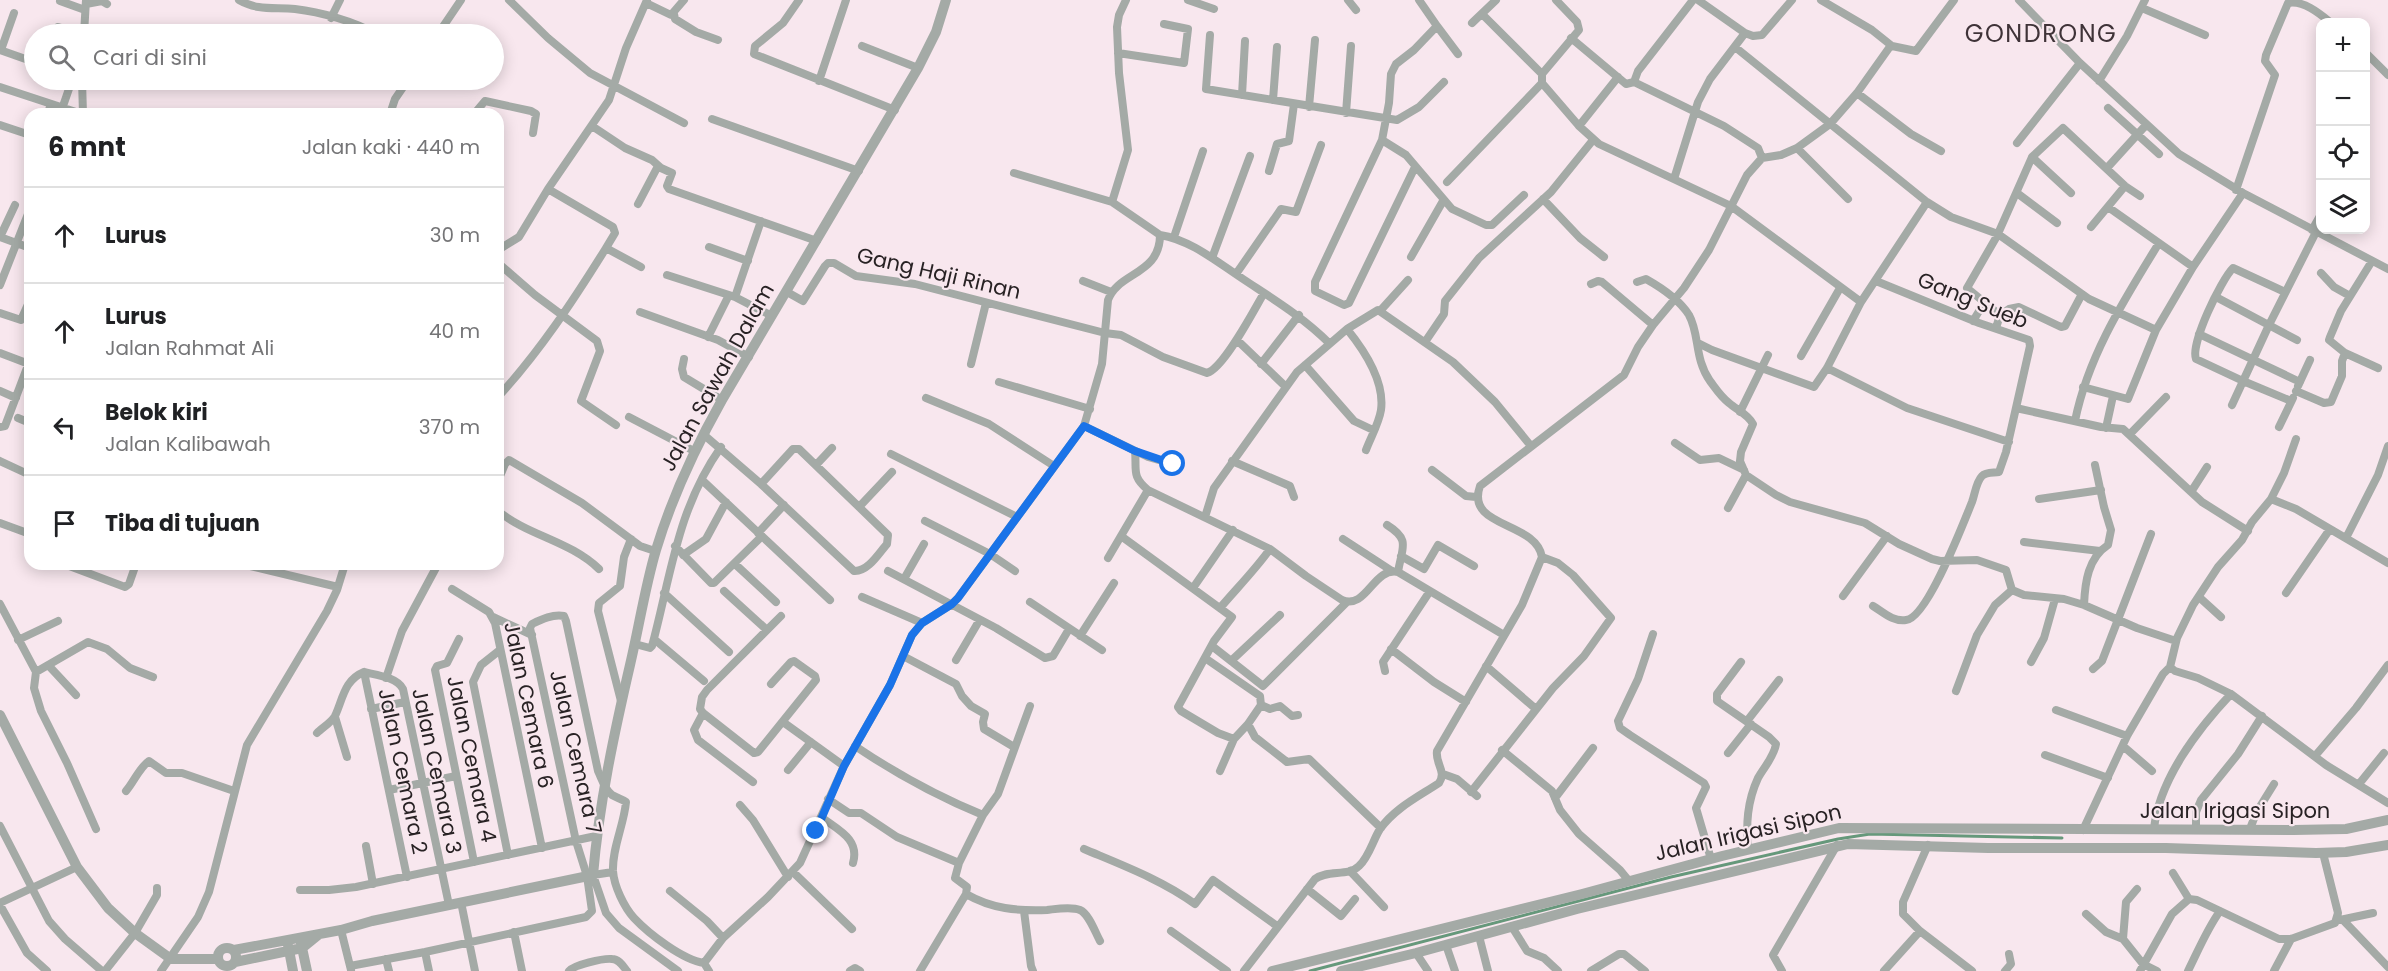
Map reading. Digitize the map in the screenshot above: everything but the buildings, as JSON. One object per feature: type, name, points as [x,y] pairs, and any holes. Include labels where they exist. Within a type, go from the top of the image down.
[{"type":"street","points":[[239,0],[256,8],[289,4],[348,24]]},
{"type":"street","points":[[331,18],[340,0]]},
{"type":"street","points":[[445,24],[461,0]]},
{"type":"street","points":[[509,0],[548,38],[590,73],[684,123]]},
{"type":"street","points":[[504,246],[519,237],[615,87],[626,48],[647,1],[669,15],[674,14],[684,0]]},
{"type":"street","points":[[799,0],[783,23],[755,46],[754,54],[895,110]]},
{"type":"street","points":[[819,81],[846,0]]},
{"type":"street","name":"Jalan Sawah Dalam","points":[[600,874],[596,836],[609,792],[621,705],[641,646],[656,551],[676,494],[694,451],[705,436],[722,400],[788,292],[918,68],[936,32],[946,0]]},
{"type":"street","points":[[1188,0],[1214,9]]},
{"type":"street","points":[[1348,0],[1356,10]]},
{"type":"street","points":[[1419,0],[1458,54]]},
{"type":"street","points":[[1472,23],[1496,0]]},
{"type":"street","points":[[1447,182],[1542,79],[1579,30],[1577,22],[1556,0]]},
{"type":"street","points":[[1634,82],[1638,71],[1693,0]]},
{"type":"street","points":[[1698,0],[1744,33],[1753,36],[1762,34],[1792,0]]},
{"type":"street","points":[[1821,0],[1872,30],[1892,46],[1916,51],[1954,0]]},
{"type":"street","points":[[2019,0],[2080,63],[2179,154],[2240,192],[2387,267]]},
{"type":"street","points":[[2083,387],[2129,398],[2156,330],[2240,192],[2275,75],[2265,60],[2285,2],[2292,0],[2313,3],[2326,18]]},
{"type":"street","points":[[60,1],[86,5],[102,1],[107,4]]},
{"type":"street","points":[[1112,202],[1128,153],[1118,53],[1118,21],[1123,1]]},
{"type":"street","points":[[2099,81],[2143,4],[2205,34]]},
{"type":"street","points":[[85,24],[86,5]]},
{"type":"street","points":[[14,13],[1,50],[24,58]]},
{"type":"street","points":[[674,14],[675,19],[688,28],[718,40]]},
{"type":"street","points":[[1482,14],[1542,79],[1578,126],[1593,140],[1608,150],[1731,206],[1861,302]]},
{"type":"street","points":[[1118,53],[1184,63],[1188,29],[1164,24]]},
{"type":"street","points":[[1415,167],[1349,303],[1344,305],[1315,291],[1315,282],[1384,131],[1391,74],[1396,64],[1414,50],[1437,26]]},
{"type":"street","points":[[1674,179],[1698,102],[1710,79],[1744,33]]},
{"type":"street","points":[[1210,35],[1206,89],[1273,100],[1293,106],[1346,113],[1384,131],[1443,201],[1457,213],[1486,225],[1492,225],[1524,195]]},
{"type":"street","points":[[1571,38],[1626,84],[1634,82],[1724,126],[1758,148],[1762,158]]},
{"type":"street","points":[[1309,107],[1316,40]]},
{"type":"street","points":[[1242,95],[1245,41]]},
{"type":"street","points":[[862,46],[918,68]]},
{"type":"street","points":[[1346,113],[1351,46]]},
{"type":"street","points":[[1542,557],[1558,563],[1573,575],[1611,618],[1579,662],[1553,688],[1502,750],[1474,794],[1457,779],[1443,774],[1436,758],[1437,751],[1522,604],[1542,557],[1540,549],[1529,538],[1489,517],[1478,505],[1476,496],[1480,486],[1624,375],[1638,346],[1676,299],[1715,241],[1747,175],[1762,158],[1780,155],[1797,148],[1830,124],[1857,93],[1882,56],[1892,46]]},
{"type":"street","points":[[1273,100],[1277,47]]},
{"type":"street","points":[[1735,47],[1927,202],[1951,217],[1998,234],[2082,294],[2156,330]]},
{"type":"street","points":[[2370,57],[2388,75]]},
{"type":"street","points":[[2017,143],[2080,63]]},
{"type":"street","points":[[1578,126],[1618,77]]},
{"type":"street","points":[[1384,131],[1419,107],[1444,82]]},
{"type":"street","points":[[0,87],[59,108]]},
{"type":"street","points":[[62,108],[69,90]]},
{"type":"street","points":[[82,90],[83,108]]},
{"type":"street","points":[[392,108],[401,90]]},
{"type":"street","points":[[1857,93],[1911,134],[1941,152]]},
{"type":"street","points":[[479,108],[485,101],[531,111],[536,114],[533,133]]},
{"type":"street","points":[[1269,171],[1277,144],[1289,141],[1293,106]]},
{"type":"street","points":[[2108,108],[2159,154]]},
{"type":"street","points":[[712,119],[859,171]]},
{"type":"street","points":[[0,125],[24,133]]},
{"type":"street","points":[[2107,168],[2146,125]]},
{"type":"street","points":[[592,126],[623,147],[652,160],[672,173],[667,186],[669,189],[817,241]]},
{"type":"street","points":[[2000,315],[1967,288],[1998,234],[2032,157],[2063,128],[2125,186],[2140,196]]},
{"type":"street","points":[[1425,342],[1444,314],[1444,301],[1479,258],[1551,192],[1593,140]]},
{"type":"street","points":[[1236,274],[1281,209],[1296,212],[1321,146]]},
{"type":"street","points":[[1797,148],[1848,199]]},
{"type":"street","points":[[1174,237],[1203,151]]},
{"type":"street","points":[[1212,258],[1250,156]]},
{"type":"street","points":[[2032,157],[2071,193]]},
{"type":"street","points":[[638,204],[658,165]]},
{"type":"street","points":[[1014,173],[1112,202],[1160,235],[1174,237],[1212,258],[1299,315],[1329,343]]},
{"type":"street","points":[[2091,227],[2125,186]]},
{"type":"street","points":[[504,390],[527,365],[564,315],[615,235],[614,229],[548,189]]},
{"type":"street","points":[[2017,193],[2057,223]]},
{"type":"street","points":[[1543,199],[1580,238],[1604,257]]},
{"type":"street","points":[[1411,257],[1443,201]]},
{"type":"street","points":[[1698,343],[1811,387],[1817,384],[1861,302],[1927,202]]},
{"type":"street","points":[[15,205],[0,237],[24,246]]},
{"type":"street","points":[[2108,207],[2193,267]]},
{"type":"street","points":[[708,337],[732,296],[748,261],[761,221]]},
{"type":"street","points":[[1,278],[24,223]]},
{"type":"street","points":[[2232,405],[2316,226]]},
{"type":"street","points":[[704,963],[723,938],[791,874],[808,850],[828,799],[885,694],[912,635],[922,623],[952,604],[1084,426],[1102,364],[1108,300],[1111,292],[1149,263],[1157,252],[1160,235]]},
{"type":"street","points":[[2075,421],[2083,387],[2117,312],[2159,243]]},
{"type":"street","points":[[709,247],[748,261]]},
{"type":"street","points":[[606,248],[641,267]]},
{"type":"street","points":[[2372,261],[2341,311],[2329,340],[2345,353],[2378,368]]},
{"type":"street","name":"Gang Haji Rinan","points":[[788,292],[801,300],[805,299],[825,266],[828,263],[834,263],[856,276],[915,284],[1105,333],[1121,335],[1163,357],[1207,373],[1214,371],[1237,340]]},
{"type":"street","points":[[504,268],[535,295],[597,341],[600,348],[581,401],[616,425]]},
{"type":"street","points":[[2285,292],[2233,268],[2216,297],[2199,334],[2195,354],[2196,359],[2291,401]]},
{"type":"street","points":[[2321,273],[2334,287],[2350,296]]},
{"type":"street","points":[[667,275],[732,296],[772,316]]},
{"type":"street","points":[[1637,282],[1646,279],[1676,299],[1690,316],[1700,364],[1719,393],[1749,417],[1753,424],[1741,452],[1740,461],[1745,472],[1728,508]]},
{"type":"street","points":[[1380,311],[1408,280]]},
{"type":"street","points":[[1083,281],[1111,292]]},
{"type":"street","points":[[1590,285],[1598,281],[1602,282],[1653,325]]},
{"type":"street","name":"Gang Sueb","points":[[1876,281],[1973,321],[2029,340],[2030,346],[2016,408],[1999,472],[1985,474],[1980,478],[1947,561]]},
{"type":"street","points":[[1801,356],[1840,288]]},
{"type":"street","points":[[1264,293],[1237,340],[1286,387]]},
{"type":"street","points":[[1996,328],[2000,315],[2009,309],[2019,307],[2061,327],[2065,326],[2082,294]]},
{"type":"street","points":[[2216,297],[2297,340]]},
{"type":"street","points":[[971,364],[986,303]]},
{"type":"street","points":[[1973,321],[1984,303]]},
{"type":"street","points":[[1205,517],[1214,488],[1286,387],[1329,343],[1373,311],[1380,311],[1453,363],[1495,402],[1531,446]]},
{"type":"street","points":[[640,312],[708,337],[749,357]]},
{"type":"street","points":[[0,313],[24,322]]},
{"type":"street","points":[[21,320],[24,313]]},
{"type":"street","points":[[1261,364],[1299,315]]},
{"type":"street","points":[[1347,329],[1363,350],[1378,382],[1381,410],[1366,450]]},
{"type":"street","points":[[2199,334],[2328,404],[2342,376],[2342,361],[2345,353]]},
{"type":"street","points":[[0,353],[24,360]]},
{"type":"street","points":[[1740,412],[1768,355]]},
{"type":"street","points":[[684,359],[682,369],[684,377],[722,400]]},
{"type":"street","points":[[2279,428],[2310,360]]},
{"type":"street","points":[[1305,365],[1354,421],[1373,430]]},
{"type":"street","points":[[1827,368],[1907,408],[2008,442]]},
{"type":"street","points":[[0,427],[5,426],[24,376]]},
{"type":"street","points":[[999,382],[1090,409]]},
{"type":"street","points":[[0,391],[16,398]]},
{"type":"street","points":[[2106,428],[2113,396]]},
{"type":"street","points":[[2130,434],[2166,397]]},
{"type":"street","points":[[926,399],[989,424],[1054,466]]},
{"type":"street","points":[[2016,408],[2106,428],[2123,429],[2202,502],[2248,531]]},
{"type":"street","points":[[629,417],[694,451]]},
{"type":"street","points":[[18,418],[24,420]]},
{"type":"street","points":[[1084,426],[1135,451],[1173,464]]},
{"type":"street","points":[[705,436],[718,445],[855,571],[860,571],[887,544],[888,535],[796,448],[761,484]]},
{"type":"street","points":[[2083,830],[2127,736],[2163,674],[2170,667],[2176,641],[2199,597],[2218,567],[2271,499],[2284,473],[2296,440]]},
{"type":"street","points":[[1676,443],[1700,460],[1719,458],[1790,502],[1828,514],[1851,518],[1875,528],[1932,559],[1977,560],[2003,568],[2006,570],[2012,590]]},
{"type":"street","points":[[641,646],[652,646],[675,546],[718,445]]},
{"type":"street","points":[[2346,538],[2378,475],[2388,446]]},
{"type":"street","points":[[816,465],[832,448]]},
{"type":"street","points":[[1135,451],[1134,471],[1142,485],[1149,490],[1270,549],[1305,576],[1347,602]]},
{"type":"street","points":[[891,454],[1017,517]]},
{"type":"street","points":[[504,466],[509,460],[592,509],[640,546],[656,551]]},
{"type":"street","points":[[0,461],[24,472]]},
{"type":"street","points":[[1232,461],[1290,486],[1294,497]]},
{"type":"street","points":[[2084,605],[2085,587],[2093,557],[2108,545],[2110,530],[2095,465]]},
{"type":"street","points":[[2191,492],[2207,467]]},
{"type":"street","points":[[1432,470],[1466,496],[1476,496]]},
{"type":"street","points":[[859,507],[892,472]]},
{"type":"street","points":[[702,480],[830,600]]},
{"type":"street","points":[[1108,558],[1149,490]]},
{"type":"street","points":[[2039,499],[2101,490]]},
{"type":"street","points":[[2271,499],[2296,509],[2388,563]]},
{"type":"street","points":[[683,555],[706,539],[726,502]]},
{"type":"street","points":[[675,546],[711,583],[714,583],[735,564],[784,505]]},
{"type":"street","points":[[504,515],[526,529],[578,552],[598,569]]},
{"type":"street","points":[[925,521],[990,554],[1015,571]]},
{"type":"street","points":[[0,523],[24,532]]},
{"type":"street","points":[[1387,525],[1400,534],[1403,541],[1401,556],[1395,572]]},
{"type":"street","points":[[2286,593],[2330,529]]},
{"type":"street","points":[[1193,588],[1233,530]]},
{"type":"street","points":[[2093,669],[2102,661],[2151,534]]},
{"type":"street","points":[[1121,536],[1230,615],[1232,619],[1212,646],[1178,707],[1180,711],[1218,733],[1234,739]]},
{"type":"street","points":[[1843,596],[1887,536]]},
{"type":"street","points":[[621,705],[598,611],[599,603],[620,586],[624,557],[631,539]]},
{"type":"street","points":[[1343,539],[1504,635]]},
{"type":"street","points":[[2024,542],[2100,551]]},
{"type":"street","points":[[904,579],[924,544]]},
{"type":"street","points":[[1401,556],[1424,569],[1438,545],[1474,566]]},
{"type":"street","points":[[1220,608],[1270,549]]},
{"type":"street","points":[[1873,606],[1893,619],[1907,620],[1915,617],[1931,595],[1947,561]]},
{"type":"street","points":[[735,564],[776,602]]},
{"type":"street","points":[[80,570],[126,587],[133,570]]},
{"type":"street","points":[[267,570],[338,587]]},
{"type":"street","points":[[161,971],[198,917],[209,892],[247,745],[327,611],[343,570]]},
{"type":"street","points":[[386,678],[402,630],[435,570]]},
{"type":"street","points":[[888,571],[996,628],[1045,658],[1053,656],[1069,629]]},
{"type":"street","points":[[1212,646],[1259,684],[1267,685],[1347,602],[1358,599],[1383,574],[1395,572]]},
{"type":"street","points":[[1080,636],[1114,583]]},
{"type":"street","name":"Jalan Cemara 6","points":[[452,589],[489,612],[493,617],[542,848]]},
{"type":"street","points":[[2012,590],[2024,595],[2084,605],[2137,628],[2176,641]]},
{"type":"street","points":[[1956,691],[1977,635],[1995,605],[2012,590]]},
{"type":"street","points":[[724,591],[767,630]]},
{"type":"street","points":[[1385,671],[1383,662],[1430,591]]},
{"type":"street","points":[[664,593],[729,652]]},
{"type":"street","points":[[862,597],[922,623]]},
{"type":"street","points":[[2199,597],[2221,617]]},
{"type":"street","points":[[2031,662],[2043,638],[2055,599]]},
{"type":"street","points":[[1030,602],[1102,650]]},
{"type":"street","points":[[0,604],[36,672],[34,688],[41,711],[96,828]]},
{"type":"street","points":[[341,930],[351,968],[468,941],[514,933],[589,915],[592,911],[600,874],[627,805],[625,800],[609,792],[598,771],[565,617],[554,615],[532,624],[532,634],[493,617]]},
{"type":"street","points":[[1231,662],[1280,615]]},
{"type":"street","points":[[771,684],[794,661],[815,676],[815,683],[758,752],[754,753],[703,713],[700,703],[707,690],[781,616]]},
{"type":"street","points":[[18,640],[58,621]]},
{"type":"street","points":[[956,660],[979,621]]},
{"type":"street","name":"Jalan Cemara 7","points":[[532,634],[576,840],[600,874]]},
{"type":"street","points":[[1653,634],[1638,679],[1618,721],[1620,728],[1704,783],[1704,791],[1696,808],[1711,859]]},
{"type":"street","name":"Jalan Cemara 4","points":[[459,639],[447,663],[437,666],[435,670],[474,862]]},
{"type":"street","points":[[654,639],[704,681]]},
{"type":"street","points":[[36,672],[90,642],[107,649],[130,668],[153,677]]},
{"type":"street","points":[[1391,649],[1434,682],[1466,702]]},
{"type":"street","points":[[500,650],[481,665],[473,682],[508,855]]},
{"type":"street","points":[[903,656],[958,686],[958,693],[971,706],[986,714],[984,729],[1014,747]]},
{"type":"street","points":[[1205,658],[1258,695],[1261,705],[1270,709],[1280,706],[1292,716],[1298,714]]},
{"type":"street","points":[[1740,662],[1717,694],[1717,701],[1776,744],[1774,752],[1758,778],[1750,800],[1746,820],[1748,850]]},
{"type":"street","points":[[2315,756],[2356,708],[2388,665]]},
{"type":"street","points":[[49,666],[76,695]]},
{"type":"street","points":[[1486,666],[1536,709]]},
{"type":"street","points":[[2170,667],[2231,694],[2315,756],[2388,803]]},
{"type":"street","points":[[317,733],[335,717],[344,690],[354,677],[364,672]]},
{"type":"street","name":"Jalan Cemara 3","points":[[364,672],[400,684],[448,905]]},
{"type":"street","name":"Jalan Cemara 2","points":[[364,672],[407,877]]},
{"type":"street","points":[[1728,753],[1779,680]]},
{"type":"street","points":[[2154,829],[2155,817],[2166,786],[2198,732],[2231,694]]},
{"type":"street","points":[[371,709],[405,702]]},
{"type":"street","points":[[1220,771],[1234,739],[1261,705]]},
{"type":"street","points":[[920,971],[966,894],[967,887],[955,878],[959,863],[983,815],[998,794],[1030,706]]},
{"type":"street","points":[[2056,710],[2127,736]]},
{"type":"street","points":[[703,713],[694,730],[698,740],[753,782]]},
{"type":"street","points":[[0,715],[77,867],[96,895],[135,933],[171,959],[217,959],[223,966],[228,966],[235,962],[302,948],[318,935]]},
{"type":"street","points":[[2196,829],[2196,812],[2201,800],[2238,754],[2262,716]]},
{"type":"street","points":[[335,717],[347,757]]},
{"type":"street","points":[[783,722],[844,766]]},
{"type":"street","points":[[1248,724],[1255,737],[1287,762],[1309,759],[1381,828]]},
{"type":"street","points":[[788,770],[811,742]]},
{"type":"street","points":[[855,746],[947,800],[983,815]]},
{"type":"street","points":[[2122,746],[2151,771]]},
{"type":"street","points":[[1555,798],[1593,748]]},
{"type":"street","points":[[1502,750],[1552,791],[1560,810],[1579,834],[1620,870],[1629,881]]},
{"type":"street","points":[[2359,784],[2384,753]]},
{"type":"street","points":[[2045,755],[2108,778]]},
{"type":"street","points":[[126,791],[149,761],[166,773],[182,773],[234,791]]},
{"type":"street","points":[[1244,971],[1277,926],[1320,875],[1350,871],[1361,865],[1381,828],[1399,808],[1439,783],[1443,774]]},
{"type":"street","points":[[389,790],[456,776]]},
{"type":"street","points":[[2250,829],[2256,813],[2274,784]]},
{"type":"street","points":[[828,799],[849,813],[861,813],[897,837],[959,863]]},
{"type":"street","points":[[740,805],[791,874],[852,928]]},
{"type":"street","points":[[821,817],[854,844],[856,852],[853,863]]},
{"type":"street","name":"Jalan Irigasi Sipon","points":[[1272,971],[1814,833],[1851,827],[2083,830],[2346,829],[2388,820]]},
{"type":"street","points":[[0,826],[53,927],[103,971],[135,933],[157,895],[158,888]]},
{"type":"street","points":[[300,890],[329,890],[373,884],[596,836]]},
{"type":"street","name":"Jalan Irigasi Sipon","points":[[1341,971],[1837,845],[1863,843],[1988,848],[2166,848],[2324,853],[2388,845]]},
{"type":"street","points":[[1782,971],[1773,955],[1837,845]]},
{"type":"street","points":[[1928,845],[1902,907],[1905,917],[1972,971]]},
{"type":"street","points":[[366,846],[373,884]]},
{"type":"street","points":[[1084,849],[1158,882],[1195,904],[1213,880],[1277,926]]},
{"type":"street","points":[[2324,853],[2340,920],[2388,967]]},
{"type":"street","points":[[47,971],[27,953],[1,909],[32,889],[77,867]]},
{"type":"street","points":[[1350,871],[1384,906]]},
{"type":"street","points":[[2173,873],[2189,899],[2274,937],[2291,939],[2340,920],[2373,913]]},
{"type":"street","points":[[217,959],[220,950],[225,947],[234,950],[318,935],[448,905],[462,907],[600,874]]},
{"type":"street","points":[[600,874],[635,919],[685,957],[704,963],[709,971]]},
{"type":"street","points":[[600,874],[606,912],[619,928],[678,971]]},
{"type":"street","points":[[1307,889],[1341,916],[1355,899]]},
{"type":"street","points":[[2123,939],[2126,902],[2137,889]]},
{"type":"street","points":[[670,891],[723,938]]},
{"type":"street","points":[[966,894],[994,907],[1024,910],[1077,909],[1085,914],[1100,941]]},
{"type":"street","points":[[2142,968],[2172,914],[2189,899]]},
{"type":"street","points":[[462,907],[475,971]]},
{"type":"street","points":[[1024,910],[1030,966],[1033,971]]},
{"type":"street","points":[[2188,971],[2202,946],[2210,925],[2220,911]]},
{"type":"street","points":[[2086,914],[2106,932],[2123,939],[2142,968],[2157,971]]},
{"type":"street","points":[[1512,927],[1527,951],[1544,958],[1558,971]]},
{"type":"street","points":[[1172,931],[1227,971]]},
{"type":"street","points":[[1884,971],[1920,931]]},
{"type":"street","points":[[514,933],[522,971]]},
{"type":"street","points":[[1479,936],[1488,971]]},
{"type":"street","points":[[300,937],[307,971]]},
{"type":"street","points":[[287,939],[293,971]]},
{"type":"street","points":[[2274,971],[2291,939]]},
{"type":"street","points":[[1446,945],[1455,971]]},
{"type":"street","points":[[234,950],[235,962]]},
{"type":"street","points":[[425,952],[429,971]]},
{"type":"street","points":[[1416,953],[1428,971]]},
{"type":"street","points":[[1591,971],[1619,954],[1624,954],[1645,971]]},
{"type":"street","points":[[2005,971],[2011,964],[2009,954]]},
{"type":"street","points":[[386,959],[389,971]]},
{"type":"street","points":[[568,971],[573,966],[612,959],[620,962],[627,971]]},
{"type":"street","points":[[850,971],[855,968],[860,971]]},
{"type":"waterway","points":[[1310,971],[1671,877],[1838,839],[1870,834],[2062,838]]},
{"type":"district","name":"GONDRONG","points":[[2041,33]]},
{"type":"route","points":[[816,831],[844,766],[890,685],[917,627],[958,598],[1084,426],[1149,457],[1173,464]]}]
